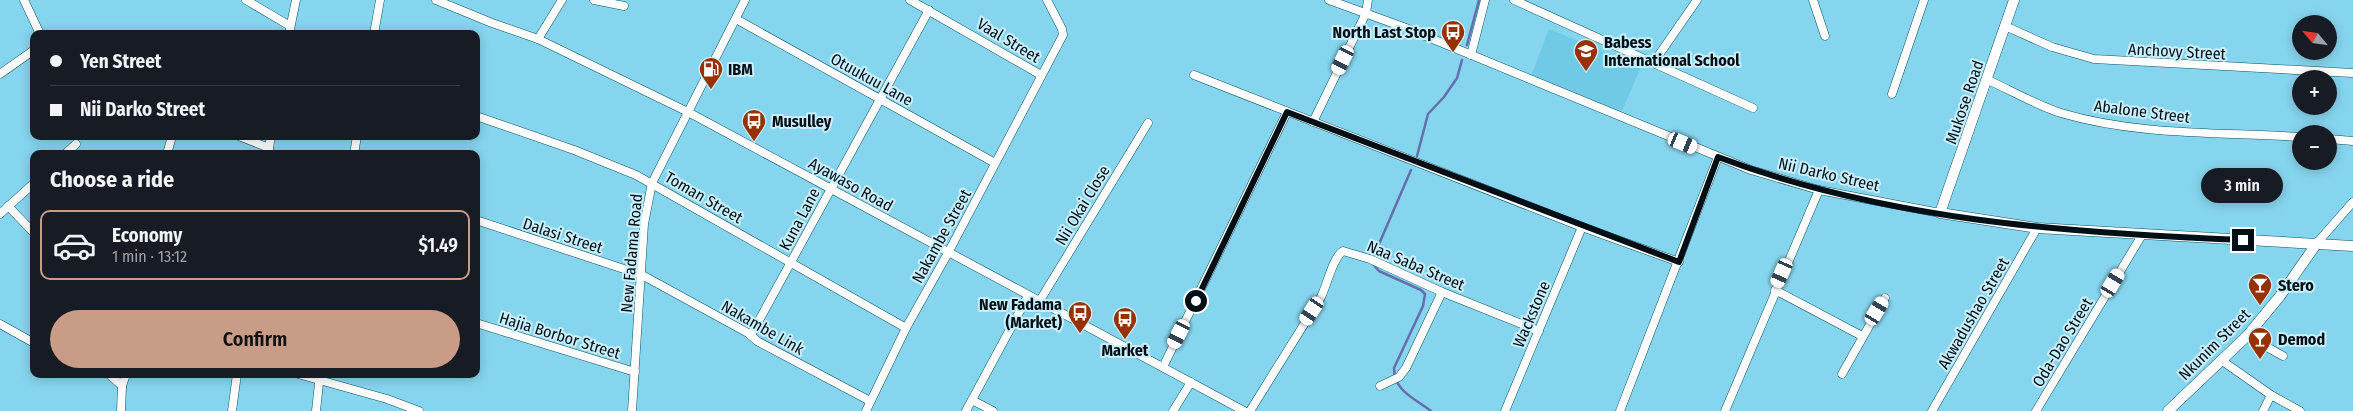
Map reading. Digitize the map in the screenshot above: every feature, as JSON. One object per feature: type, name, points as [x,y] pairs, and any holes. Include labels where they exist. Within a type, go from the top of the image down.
[{"type":"street","points":[[24,0],[38,30]]},
{"type":"street","points":[[246,0],[290,30],[296,0]]},
{"type":"street","points":[[375,30],[380,0]]},
{"type":"street","name":"Ayawaso Road","points":[[436,0],[538,39],[688,112],[1244,411]]},
{"type":"street","points":[[538,39],[562,0]]},
{"type":"street","points":[[594,0],[624,6]]},
{"type":"street","name":"New Fadama Road","points":[[632,411],[644,224],[652,183],[745,0]]},
{"type":"street","name":"Vaal Street","points":[[910,0],[1041,75]]},
{"type":"street","name":"Nakambe Street","points":[[866,411],[906,328],[948,253],[1063,32],[1047,0]]},
{"type":"street","name":"Nii Darko Street","points":[[1330,0],[1469,54],[1718,157],[1784,181],[1819,190],[1940,213],[2037,228],[2353,246]]},
{"type":"street","points":[[1313,122],[1366,13],[1368,0]]},
{"type":"street","points":[[1469,54],[1485,0]]},
{"type":"street","points":[[1516,0],[1753,108]]},
{"type":"street","points":[[1654,62],[1697,0]]},
{"type":"street","points":[[1812,0],[1824,36]]},
{"type":"street","points":[[1892,94],[1924,0]]},
{"type":"street","name":"Mukose Road","points":[[1940,213],[1988,80],[2014,0]]},
{"type":"street","name":"Kuna Lane","points":[[751,335],[929,10]]},
{"type":"street","name":"Otuukuu Lane","points":[[736,19],[995,164]]},
{"type":"street","name":"Anchovy Street","points":[[2005,26],[2052,47],[2094,59],[2353,73]]},
{"type":"street","points":[[0,74],[30,53]]},
{"type":"street","points":[[1194,75],[1582,227],[1679,262]]},
{"type":"street","name":"Abalone Street","points":[[1988,80],[2059,112],[2093,120],[2159,130],[2292,137]]},
{"type":"street","points":[[1163,367],[1287,112]]},
{"type":"street","name":"Toman Street","points":[[480,117],[615,166],[652,183],[906,328]]},
{"type":"street","name":"Nii Okai Close","points":[[1039,302],[1148,123]]},
{"type":"street","points":[[247,140],[267,150]]},
{"type":"street","points":[[2337,140],[2353,141]]},
{"type":"street","points":[[69,150],[76,144]]},
{"type":"street","points":[[1620,411],[1718,157]]},
{"type":"street","points":[[0,214],[30,187]]},
{"type":"street","points":[[1725,411],[1819,190]]},
{"type":"street","name":"Nkunim Street","points":[[2168,411],[2247,336],[2280,296],[2317,243],[2353,202]]},
{"type":"street","points":[[8,206],[30,229]]},
{"type":"street","name":"Dalasi Street","points":[[480,221],[642,275]]},
{"type":"street","name":"Wackstone","points":[[1505,411],[1582,227]]},
{"type":"street","name":"Akwadushao Street","points":[[1932,411],[2037,228]]},
{"type":"street","name":"Oda-Dao Street","points":[[2036,411],[2142,235]]},
{"type":"street","name":"Naa Saba Street","points":[[1250,411],[1321,297],[1328,284],[1336,257],[1340,252],[1346,251],[1373,260],[1442,292],[1539,331]]},
{"type":"street","name":"Nakambe Link","points":[[642,275],[751,335],[757,341],[870,401]]},
{"type":"street","points":[[1775,290],[1862,336]]},
{"type":"street","points":[[1380,386],[1394,379],[1406,368],[1442,292]]},
{"type":"street","points":[[966,411],[1028,296]]},
{"type":"street","points":[[1842,374],[1885,298]]},
{"type":"street","points":[[0,324],[30,341]]},
{"type":"street","name":"Hajia Borbor Street","points":[[480,324],[635,372]]},
{"type":"street","points":[[2247,336],[2283,356]]},
{"type":"street","points":[[2221,360],[2271,395],[2300,411]]},
{"type":"street","points":[[113,378],[122,386]]},
{"type":"street","points":[[120,411],[122,386],[125,378]]},
{"type":"street","points":[[232,411],[236,378]]},
{"type":"street","points":[[316,411],[319,378]]},
{"type":"street","points":[[322,378],[420,411]]},
{"type":"street","points":[[1173,411],[1190,382]]},
{"type":"street","points":[[2262,411],[2271,395]]},
{"type":"street","points":[[972,400],[993,411]]},
{"type":"shaded area","name":"Babess International School","points":[[1549,29],[1641,67],[1621,113],[1531,76]]},
{"type":"waterway","points":[[1467,45],[1479,0]]},
{"type":"waterway","points":[[1417,156],[1428,114],[1444,97],[1457,78],[1462,60]]},
{"type":"waterway","points":[[1373,258],[1411,170]]},
{"type":"waterway","points":[[1372,263],[1379,271],[1421,290],[1425,294],[1423,306],[1394,368],[1397,383],[1401,388],[1431,411]]},
{"type":"place","name":"North Last Stop","points":[[1453,53]]},
{"type":"place","name":"Babess International School","points":[[1586,72]]},
{"type":"place","name":"IBM","points":[[711,90]]},
{"type":"place","name":"Musulley","points":[[754,142]]},
{"type":"place","name":"Stero","points":[[2260,306]]},
{"type":"place","name":"New Fadama (Market)","points":[[1080,334]]},
{"type":"place","name":"Market","points":[[1125,340]]},
{"type":"place","name":"Demod","points":[[2260,360]]},
{"type":"route","points":[[1196,301],[1287,112],[1582,227],[1679,262],[1718,157],[1784,181],[1835,193],[1940,213],[2037,228],[2243,240]]}]
